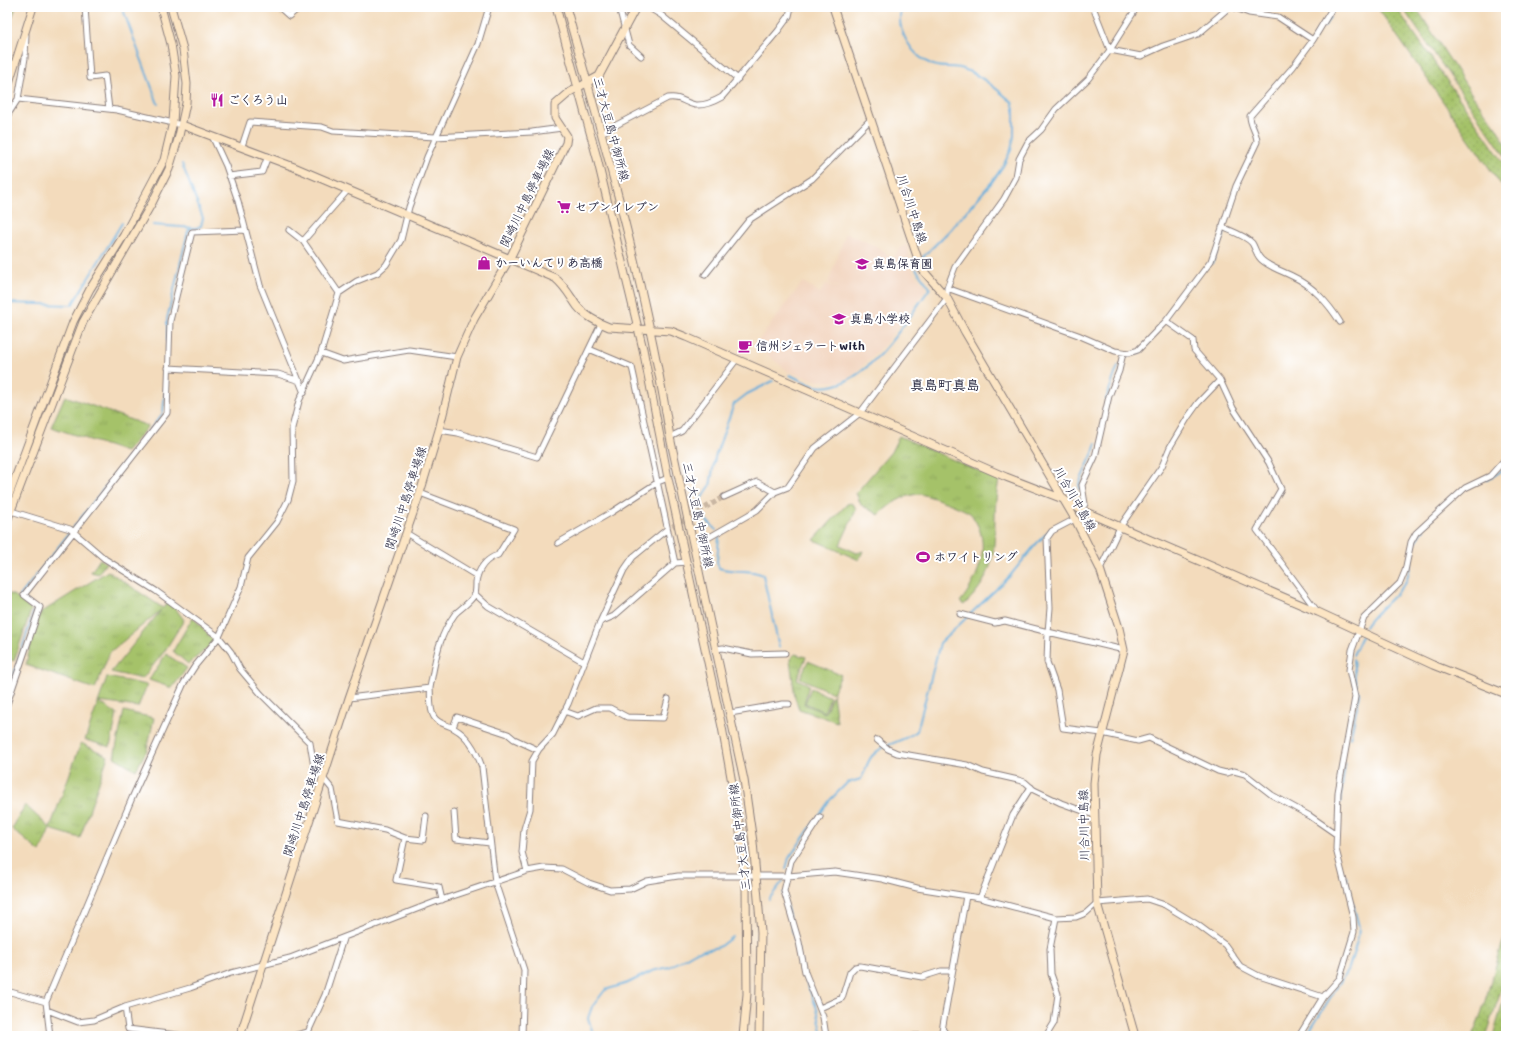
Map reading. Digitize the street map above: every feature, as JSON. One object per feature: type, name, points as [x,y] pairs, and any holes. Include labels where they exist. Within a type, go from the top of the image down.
[{"type":"main road","points":[[7,89],[26,34],[33,7]]},
{"type":"main road","points":[[7,500],[73,322],[90,289],[124,235],[164,160],[173,122],[175,105],[174,60],[161,7]]},
{"type":"main road","points":[[7,521],[83,322],[152,203],[169,169],[182,125],[186,103],[186,64],[180,34],[171,7]]},
{"type":"main road","name":"三才大豆島中御所線","points":[[556,7],[597,158],[638,328],[668,478],[722,727],[739,822],[745,876],[748,933],[747,994],[743,1036]]},
{"type":"main road","name":"三才大豆島中御所線","points":[[566,7],[601,133],[649,328],[662,386],[670,437],[744,780],[753,842],[760,932],[759,1036]]},
{"type":"main road","name":"関崎川中島停車場線","points":[[240,1036],[349,698],[420,493],[439,430],[457,357],[474,319],[510,258],[566,143],[567,136],[555,118],[555,105],[570,92],[598,76],[636,7]]},
{"type":"main road","name":"川合川中島線","points":[[833,7],[921,268],[947,298],[965,332],[1075,519],[1100,569],[1124,650],[1096,755],[1094,815],[1097,904],[1135,1036]]},
{"type":"main road","points":[[182,125],[268,156],[555,278],[563,285],[578,306],[601,324],[609,327],[649,328],[672,331],[1006,478],[1063,499],[1081,510],[1318,612],[1433,665],[1506,694]]},
{"type":"street","points":[[85,7],[90,78],[105,76],[109,109]]},
{"type":"street","points":[[279,7],[289,16],[300,7]]},
{"type":"street","points":[[50,1036],[46,1002],[132,798],[184,684],[195,666],[219,637],[241,587],[248,558],[277,522],[288,500],[293,481],[292,428],[299,401],[304,393],[321,353],[339,293],[357,281],[377,273],[386,265],[401,240],[406,215],[435,137],[465,76],[478,44],[489,7]]},
{"type":"street","points":[[620,7],[629,45],[641,56]]},
{"type":"street","points":[[648,7],[661,15],[738,78]]},
{"type":"street","points":[[601,133],[668,98],[676,97],[696,105],[712,102],[722,97],[778,31],[789,16],[791,7]]},
{"type":"street","points":[[1093,7],[1110,50]]},
{"type":"street","points":[[1096,13],[1098,7]]},
{"type":"street","points":[[694,546],[757,510],[775,492],[788,487],[815,448],[860,413],[947,298],[947,288],[955,267],[1004,199],[1016,177],[1019,159],[1028,142],[1041,130],[1056,109],[1082,83],[1088,80],[1110,50],[1137,7]]},
{"type":"street","points":[[1110,50],[1141,56],[1163,46],[1198,34],[1232,7],[1249,13],[1278,17],[1313,40]]},
{"type":"street","points":[[947,288],[1078,335],[1123,353],[1138,350],[1166,321],[1211,261],[1236,186],[1257,142],[1257,135],[1250,122],[1250,116],[1293,67],[1313,40],[1333,7]]},
{"type":"street","points":[[7,116],[18,99],[25,58],[26,34]]},
{"type":"street","points":[[18,99],[109,109],[182,125]]},
{"type":"street","points":[[705,275],[749,220],[812,179],[871,119]]},
{"type":"street","points":[[242,146],[250,122],[322,127],[333,131],[435,137],[562,128]]},
{"type":"street","points":[[212,136],[229,176],[260,285],[304,393]]},
{"type":"street","points":[[229,176],[262,172],[268,156]]},
{"type":"street","points":[[303,241],[348,190]]},
{"type":"street","points":[[1222,227],[1252,242],[1259,258],[1264,263],[1305,283],[1319,296],[1340,322]]},
{"type":"street","points":[[7,704],[40,607],[24,595],[72,530],[167,413],[170,321],[192,232],[245,230]]},
{"type":"street","points":[[289,230],[303,241],[339,293]]},
{"type":"street","points":[[1166,321],[1193,340],[1194,350],[1220,380],[1236,413],[1269,464],[1281,490],[1257,530],[1318,612]]},
{"type":"street","points":[[439,430],[458,433],[537,457],[601,324]]},
{"type":"street","points":[[589,349],[632,367],[675,563]]},
{"type":"street","points":[[321,353],[342,361],[409,350],[457,357]]},
{"type":"street","points":[[1081,510],[1085,504],[1082,485],[1095,457],[1109,396],[1119,371],[1123,353]]},
{"type":"street","points":[[670,437],[682,432],[737,360]]},
{"type":"street","points":[[168,368],[278,374],[300,381]]},
{"type":"street","points":[[1100,569],[1120,527],[1162,466],[1170,447],[1198,403],[1220,380]]},
{"type":"street","points":[[1299,1036],[1323,997],[1340,978],[1354,932],[1353,917],[1336,849],[1336,834],[1338,792],[1355,697],[1349,670],[1352,650],[1358,631],[1364,618],[1400,583],[1405,571],[1411,542],[1416,533],[1465,488],[1490,476],[1506,458]]},
{"type":"street","points":[[558,543],[612,512],[658,482],[668,478]]},
{"type":"street","points":[[724,497],[757,482],[775,492]]},
{"type":"street","points":[[420,493],[514,529],[498,556],[493,557],[482,566],[477,576],[475,594],[456,613],[441,636],[435,656],[430,688],[431,710],[434,717],[439,723],[454,727],[461,732],[476,752],[482,767],[495,882],[524,970],[522,1036]]},
{"type":"street","points":[[11,510],[72,530],[105,559],[156,591],[219,637],[231,652],[240,669],[260,694],[310,742],[314,767],[332,789],[338,822],[385,830],[405,838],[423,840],[426,816]]},
{"type":"street","points":[[1075,519],[1052,532],[1047,538],[1050,601],[1047,662],[1057,690],[1063,728],[1102,732],[1138,741],[1149,738],[1226,773],[1234,771],[1245,774],[1272,795],[1310,816],[1336,834]]},
{"type":"street","points":[[527,871],[522,852],[524,829],[530,809],[532,761],[538,750],[553,734],[564,711],[600,622],[633,557],[666,530]]},
{"type":"street","points":[[406,533],[477,576]]},
{"type":"street","points":[[600,622],[614,616],[675,563],[687,562]]},
{"type":"street","points":[[475,594],[488,606],[584,662]]},
{"type":"street","points":[[964,615],[995,623],[1005,621],[1124,650]]},
{"type":"street","points":[[716,649],[723,648],[752,654],[785,653]]},
{"type":"street","points":[[349,698],[430,688]]},
{"type":"street","points":[[564,711],[578,716],[596,708],[610,708],[627,717],[663,718],[668,699]]},
{"type":"street","points":[[730,713],[789,704]]},
{"type":"street","points":[[454,727],[457,718],[508,734],[514,739],[538,750]]},
{"type":"street","points":[[877,740],[897,753],[967,765],[983,772],[1025,782],[1031,787],[1061,803],[1094,815]]},
{"type":"street","points":[[980,898],[1012,815],[1031,787]]},
{"type":"street","points":[[454,812],[456,839],[490,843]]},
{"type":"street","points":[[820,817],[791,861],[784,891],[799,942],[805,972],[820,1008],[826,1036]]},
{"type":"street","points":[[405,838],[396,880],[439,887],[442,900]]},
{"type":"street","points":[[48,1010],[78,1022],[94,1020],[125,1006],[190,988],[231,973],[263,966],[343,939],[442,900],[527,871],[544,868],[562,869],[589,883],[610,890],[630,889],[647,881],[678,876],[788,876],[835,872],[882,879],[917,888],[980,898],[1056,918],[1076,917],[1086,913],[1097,904],[1138,899],[1165,905],[1198,925],[1225,945],[1240,966],[1270,981],[1323,997]]},
{"type":"street","points":[[941,1036],[966,896]]},
{"type":"street","points":[[1046,1036],[1054,1023],[1058,994],[1051,974],[1050,949],[1056,918]]},
{"type":"street","points":[[293,1036],[308,1034],[325,995],[343,939]]},
{"type":"street","points":[[820,1008],[842,998],[850,972],[855,967],[866,966],[902,975],[922,977],[941,970],[952,971]]},
{"type":"street","points":[[7,991],[46,1002]]},
{"type":"street","points":[[125,1006],[128,1029],[185,1036]]},
{"type":"street","points":[[943,1030],[948,1036]]},
{"type":"street","points":[[231,1036],[240,1036]]},
{"type":"street","points":[[914,1036],[920,1036]]},
{"type":"shaded area","name":"真島小学校","points":[[846,233],[881,249],[893,259],[900,248],[907,245],[913,270],[927,288],[885,344],[852,376],[838,382],[819,381],[789,372],[755,345],[803,282],[820,293],[826,284],[840,288],[828,283]]},
{"type":"green space","points":[[7,7],[16,7],[7,31]]},
{"type":"green space","points":[[1377,7],[1396,7],[1506,166],[1506,192]]},
{"type":"green space","points":[[1402,7],[1415,7],[1421,15],[1473,96],[1495,125],[1506,144],[1506,157]]},
{"type":"green space","points":[[65,396],[148,426],[126,452],[51,427]]},
{"type":"green space","points":[[899,436],[999,480],[996,498],[992,561],[978,590],[964,605],[960,602],[972,584],[980,564],[982,553],[980,532],[971,514],[947,502],[920,494],[908,496],[898,500],[879,515],[861,505],[856,493],[891,452]]},
{"type":"green space","points":[[850,503],[854,505],[856,510],[840,545],[857,553],[863,551],[859,560],[814,540],[847,504]]},
{"type":"green space","points":[[100,559],[106,563],[98,574],[91,572]]},
{"type":"green space","points":[[108,571],[163,608],[170,601],[184,620],[164,652],[142,679],[111,672],[161,610],[110,652],[95,689],[26,665],[37,615]]},
{"type":"green space","points":[[7,593],[15,596],[31,610],[14,661],[7,658]]},
{"type":"green space","points":[[193,617],[215,642],[188,664],[173,651]]},
{"type":"green space","points":[[166,654],[187,668],[172,688],[149,680]]},
{"type":"green space","points":[[795,654],[806,657],[797,679],[809,685],[804,704],[825,713],[833,694],[837,722],[799,709],[795,698],[790,659]]},
{"type":"green space","points":[[808,661],[841,675],[833,693],[800,678]]},
{"type":"green space","points":[[107,677],[147,685],[138,707],[99,702],[117,714],[110,747],[85,740]]},
{"type":"green space","points":[[811,688],[830,697],[824,712],[805,703]]},
{"type":"green space","points":[[124,711],[154,718],[147,750],[136,770],[114,757]]},
{"type":"green space","points":[[81,743],[108,756],[80,838],[50,829],[40,852],[12,829],[25,805],[50,828]]},
{"type":"green space","points":[[1506,932],[1506,975],[1488,1031],[1486,1036],[1472,1036],[1481,1014]]},
{"type":"green space","points":[[1506,992],[1506,1030],[1501,1036],[1493,1036]]},
{"type":"waterway","points":[[122,7],[158,104]]},
{"type":"waterway","points":[[902,7],[900,15],[903,32],[907,41],[918,56],[933,65],[958,68],[978,76],[1007,97],[1012,102],[1014,108],[1014,136],[1011,150],[1003,166],[992,182],[950,230],[922,258]]},
{"type":"waterway","points":[[1324,27],[1330,17]]},
{"type":"waterway","points":[[1253,123],[1258,131]]},
{"type":"waterway","points":[[153,225],[196,228],[201,226],[203,218],[182,164]]},
{"type":"waterway","points":[[7,303],[72,305],[122,223]]},
{"type":"waterway","points":[[167,351],[167,319],[188,231],[192,228]]},
{"type":"waterway","points":[[1212,263],[1225,232]]},
{"type":"waterway","points":[[790,375],[815,386],[833,386],[850,379],[866,368],[882,353],[896,336],[930,288],[916,269]]},
{"type":"waterway","points":[[1127,356],[1141,352],[1151,339]]},
{"type":"waterway","points":[[1106,399],[1118,366]]},
{"type":"waterway","points":[[9,690],[35,608],[20,596],[163,413],[166,381]]},
{"type":"waterway","points":[[716,530],[703,517],[699,502],[710,486],[715,457],[734,404],[747,394],[773,381]]},
{"type":"waterway","points":[[1080,489],[1079,484],[1096,443]]},
{"type":"waterway","points":[[1487,480],[1500,472],[1506,463]]},
{"type":"waterway","points":[[1056,526],[1066,520]]},
{"type":"waterway","points":[[786,869],[789,858],[830,800],[847,783],[861,779],[870,758],[882,748],[906,738],[917,731],[940,643],[1009,577],[1037,543],[1051,529]]},
{"type":"waterway","points":[[1365,627],[1374,615],[1403,586],[1406,581],[1416,541],[1424,529]]},
{"type":"waterway","points":[[719,536],[717,562],[719,568],[753,572],[763,575],[779,647]]},
{"type":"waterway","points":[[1353,655],[1362,636]]},
{"type":"waterway","points":[[1350,738],[1360,694],[1356,688],[1353,659]]},
{"type":"waterway","points":[[1340,802],[1345,764]]},
{"type":"waterway","points":[[1306,1036],[1349,968],[1358,938],[1359,927],[1346,877]]},
{"type":"waterway","points":[[769,899],[783,881]]},
{"type":"waterway","points":[[783,893],[803,972]]},
{"type":"waterway","points":[[594,1036],[588,1018],[592,1007],[605,990],[628,983],[652,971],[669,967],[695,952],[719,947],[732,937]]},
{"type":"waterway","points":[[804,976],[817,1009],[823,1036]]},
{"type":"tunnel","points":[[666,530],[724,497]]},
{"type":"place","name":"ごくろう山","points":[[217,100]]},
{"type":"place","name":"セブンイレブン","points":[[564,207]]},
{"type":"place","name":"かーいんてりあ高橋","points":[[484,263]]},
{"type":"place","name":"真島保育園","points":[[862,264]]},
{"type":"place","name":"真島小学校","points":[[839,319]]},
{"type":"place","name":"信州ジェラートwith","points":[[745,346]]},
{"type":"place","name":"ホワイトリング","points":[[923,557]]},
{"type":"district","name":"真島町真島","points":[[945,385]]}]
